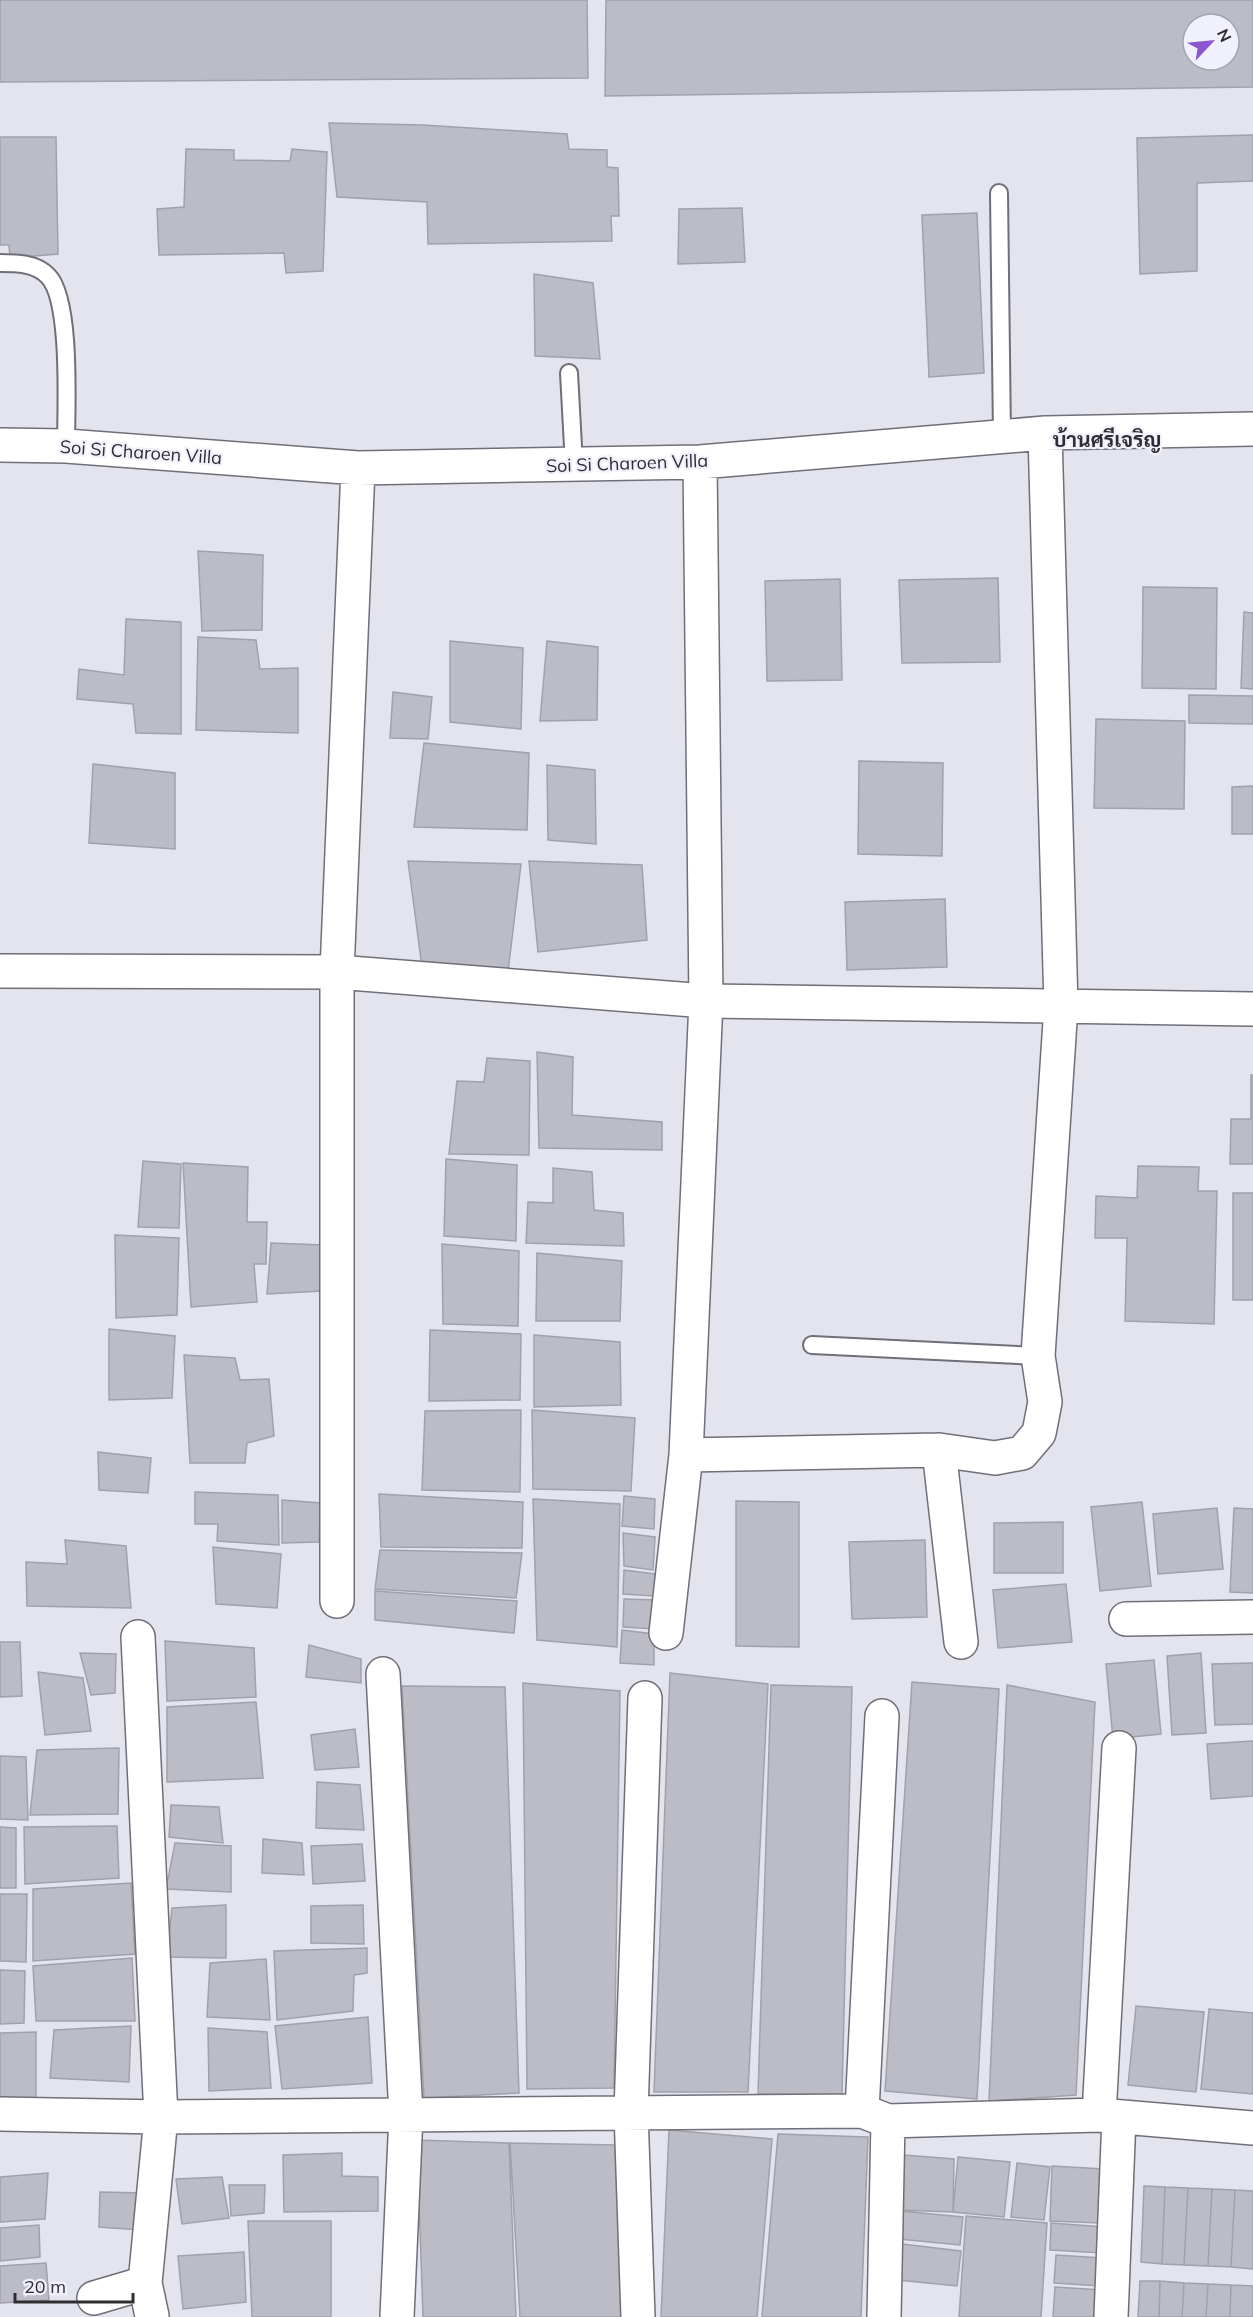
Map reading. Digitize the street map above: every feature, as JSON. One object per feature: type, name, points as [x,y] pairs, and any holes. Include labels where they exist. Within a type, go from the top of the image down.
[{"type":"street","name":"Soi Si Charoen Villa","points":[[0,445],[66,446],[358,468],[700,462],[1002,435],[1253,429]]},
{"type":"street","points":[[686,1455],[939,1450],[995,1458],[1022,1453],[1039,1433],[1045,1402],[1038,1356],[1061,1006],[1045,433]]},
{"type":"street","points":[[666,1633],[686,1455],[706,1001],[700,462]]},
{"type":"street","points":[[337,1601],[337,972],[358,468]]},
{"type":"street","points":[[0,971],[337,972],[706,1001],[1253,1009]]},
{"type":"street","points":[[939,1450],[961,1642]]},
{"type":"street","points":[[1126,1619],[1253,1617]]},
{"type":"street","points":[[138,1637],[161,2117],[145,2283],[152,2316]]},
{"type":"street","points":[[384,1674],[406,2115],[397,2317]]},
{"type":"street","points":[[638,2317],[631,2112],[645,1698]]},
{"type":"street","points":[[882,1716],[875,2116],[884,2317]]},
{"type":"street","points":[[1111,2317],[1109,2116],[1119,1748]]},
{"type":"street","points":[[0,2114],[161,2117],[631,2112],[875,2116],[1109,2116],[1253,2128]]},
{"type":"street","points":[[94,2298],[145,2283]]},
{"type":"lane","points":[[999,193],[1002,435]]},
{"type":"lane","points":[[0,263],[28,264],[48,276],[57,291],[65,331],[66,446]]},
{"type":"lane","points":[[569,373],[574,465]]},
{"type":"lane","points":[[812,1345],[1038,1356]]},
{"type":"building","points":[[0,0],[587,0],[588,78],[0,82]]},
{"type":"building","points":[[606,0],[1253,0],[1253,87],[605,96]]},
{"type":"building","points":[[329,123],[423,125],[567,134],[569,149],[607,150],[607,167],[618,168],[619,216],[611,216],[612,241],[428,244],[427,202],[337,197]]},
{"type":"building","points":[[1253,135],[1253,181],[1197,183],[1197,271],[1140,274],[1137,138]]},
{"type":"building","points":[[0,137],[56,137],[58,254],[10,258],[9,245],[0,245]]},
{"type":"building","points":[[186,149],[234,150],[234,160],[290,161],[292,149],[327,152],[323,271],[286,273],[284,253],[159,255],[157,209],[184,207]]},
{"type":"building","points":[[742,208],[745,262],[678,264],[679,209]]},
{"type":"building","points":[[977,213],[984,373],[929,377],[922,215]]},
{"type":"building","points":[[534,274],[593,283],[600,359],[535,356]]},
{"type":"building","points":[[198,551],[263,555],[262,630],[202,631]]},
{"type":"building","points":[[998,578],[1000,662],[902,663],[899,580]]},
{"type":"building","points":[[840,579],[842,680],[767,681],[765,581]]},
{"type":"building","points":[[1143,587],[1217,588],[1216,689],[1142,688]]},
{"type":"building","points":[[1244,612],[1253,613],[1253,689],[1241,688]]},
{"type":"building","points":[[126,619],[181,622],[181,734],[136,733],[133,704],[77,699],[79,669],[124,675]]},
{"type":"building","points":[[198,637],[256,640],[260,669],[298,668],[298,733],[196,730]]},
{"type":"building","points":[[450,641],[523,648],[521,729],[450,722]]},
{"type":"building","points":[[547,641],[598,647],[597,720],[540,721]]},
{"type":"building","points":[[393,692],[432,697],[428,739],[390,738]]},
{"type":"building","points":[[1189,695],[1253,696],[1253,724],[1189,723]]},
{"type":"building","points":[[1096,719],[1185,721],[1184,809],[1094,808]]},
{"type":"building","points":[[424,743],[529,753],[527,830],[414,827]]},
{"type":"building","points":[[859,761],[943,763],[942,856],[858,854]]},
{"type":"building","points":[[93,764],[175,773],[175,849],[89,843]]},
{"type":"building","points":[[547,765],[595,770],[596,844],[548,840]]},
{"type":"building","points":[[1253,786],[1253,834],[1232,834],[1232,787]]},
{"type":"building","points":[[408,861],[521,864],[508,972],[422,967]]},
{"type":"building","points":[[529,861],[642,865],[647,940],[538,952]]},
{"type":"building","points":[[945,899],[947,967],[847,970],[845,902]]},
{"type":"building","points":[[537,1052],[573,1057],[572,1115],[662,1122],[662,1150],[539,1148]]},
{"type":"building","points":[[487,1058],[530,1061],[529,1155],[449,1154],[457,1081],[484,1082]]},
{"type":"building","points":[[1251,1075],[1253,1075],[1253,1164],[1230,1164],[1231,1119],[1251,1119]]},
{"type":"building","points":[[446,1159],[517,1165],[516,1241],[444,1236]]},
{"type":"building","points":[[143,1161],[181,1164],[179,1228],[138,1227]]},
{"type":"building","points":[[183,1163],[248,1167],[247,1222],[267,1222],[266,1264],[254,1264],[257,1302],[191,1307]]},
{"type":"building","points":[[1138,1166],[1199,1167],[1198,1191],[1217,1191],[1214,1324],[1125,1321],[1127,1238],[1095,1238],[1096,1196],[1137,1198]]},
{"type":"building","points":[[553,1168],[592,1172],[594,1210],[623,1213],[624,1246],[526,1243],[528,1202],[553,1203]]},
{"type":"building","points":[[1233,1193],[1253,1193],[1253,1300],[1233,1300]]},
{"type":"building","points":[[115,1235],[179,1238],[177,1315],[116,1318]]},
{"type":"building","points":[[271,1243],[323,1245],[322,1291],[267,1294]]},
{"type":"building","points":[[442,1244],[519,1251],[518,1326],[443,1324]]},
{"type":"building","points":[[537,1253],[622,1261],[620,1321],[536,1321]]},
{"type":"building","points":[[109,1329],[175,1336],[172,1398],[109,1400]]},
{"type":"building","points":[[430,1330],[521,1334],[520,1400],[429,1401]]},
{"type":"building","points":[[534,1335],[620,1342],[621,1405],[534,1407]]},
{"type":"building","points":[[184,1355],[235,1358],[240,1380],[269,1379],[274,1436],[247,1443],[245,1463],[190,1463]]},
{"type":"building","points":[[521,1410],[520,1492],[422,1490],[425,1411]]},
{"type":"building","points":[[532,1410],[635,1418],[631,1491],[533,1489]]},
{"type":"building","points":[[98,1452],[151,1458],[148,1493],[99,1490]]},
{"type":"building","points":[[195,1492],[278,1495],[279,1545],[217,1541],[218,1524],[195,1524]]},
{"type":"building","points":[[379,1494],[523,1502],[522,1548],[381,1547]]},
{"type":"building","points":[[624,1496],[655,1499],[654,1529],[622,1526]]},
{"type":"building","points":[[533,1499],[620,1504],[617,1647],[537,1640]]},
{"type":"building","points":[[282,1500],[321,1503],[319,1542],[282,1543]]},
{"type":"building","points":[[736,1501],[799,1502],[799,1647],[736,1646]]},
{"type":"building","points":[[1142,1502],[1151,1586],[1100,1591],[1091,1507]]},
{"type":"building","points":[[1217,1508],[1223,1569],[1158,1574],[1153,1514]]},
{"type":"building","points":[[1234,1508],[1253,1509],[1253,1593],[1230,1592]]},
{"type":"building","points":[[1063,1522],[1063,1573],[994,1573],[994,1523]]},
{"type":"building","points":[[623,1533],[655,1537],[653,1570],[624,1566]]},
{"type":"building","points":[[65,1540],[126,1546],[131,1608],[27,1606],[26,1562],[67,1564]]},
{"type":"building","points":[[925,1540],[927,1617],[852,1619],[849,1542]]},
{"type":"building","points":[[213,1547],[281,1554],[277,1608],[216,1604]]},
{"type":"building","points":[[380,1550],[522,1553],[516,1598],[375,1589]]},
{"type":"building","points":[[624,1570],[655,1574],[654,1596],[623,1594]]},
{"type":"building","points":[[1066,1584],[1072,1642],[998,1648],[993,1590]]},
{"type":"building","points":[[375,1591],[517,1601],[514,1633],[375,1620]]},
{"type":"building","points":[[624,1599],[656,1600],[656,1629],[623,1627]]},
{"type":"building","points":[[622,1630],[654,1634],[654,1665],[620,1663]]},
{"type":"building","points":[[165,1641],[254,1648],[256,1697],[167,1701]]},
{"type":"building","points":[[0,1642],[20,1642],[22,1696],[0,1697]]},
{"type":"building","points":[[309,1645],[361,1659],[361,1683],[306,1677]]},
{"type":"building","points":[[80,1653],[116,1654],[115,1693],[91,1695]]},
{"type":"building","points":[[1201,1653],[1206,1733],[1172,1735],[1167,1656]]},
{"type":"building","points":[[1154,1660],[1161,1734],[1113,1739],[1106,1664]]},
{"type":"building","points":[[1253,1663],[1253,1724],[1215,1725],[1212,1664]]},
{"type":"building","points":[[38,1672],[83,1678],[91,1731],[45,1735]]},
{"type":"building","points":[[670,1673],[768,1684],[748,2092],[654,2092]]},
{"type":"building","points":[[912,1682],[999,1689],[977,2099],[885,2091]]},
{"type":"building","points":[[523,1683],[620,1691],[614,2088],[527,2089]]},
{"type":"building","points":[[771,1685],[852,1687],[842,2095],[758,2094]]},
{"type":"building","points":[[1007,1685],[1095,1702],[1076,2095],[989,2101]]},
{"type":"building","points":[[402,1686],[505,1687],[519,2093],[424,2098]]},
{"type":"building","points":[[256,1702],[263,1778],[167,1782],[167,1707]]},
{"type":"building","points":[[355,1729],[359,1767],[315,1770],[311,1735]]},
{"type":"building","points":[[1253,1741],[1253,1796],[1211,1799],[1207,1744]]},
{"type":"building","points":[[119,1748],[118,1814],[30,1815],[37,1750]]},
{"type":"building","points":[[0,1756],[26,1757],[28,1820],[0,1819]]},
{"type":"building","points":[[317,1782],[360,1785],[364,1830],[316,1828]]},
{"type":"building","points":[[171,1805],[219,1807],[223,1843],[169,1837]]},
{"type":"building","points":[[117,1826],[119,1878],[25,1884],[24,1827]]},
{"type":"building","points":[[0,1827],[16,1828],[16,1888],[0,1888]]},
{"type":"building","points":[[263,1839],[302,1843],[304,1875],[262,1873]]},
{"type":"building","points":[[175,1843],[231,1846],[231,1892],[166,1889]]},
{"type":"building","points":[[362,1844],[365,1881],[313,1884],[311,1846]]},
{"type":"building","points":[[131,1883],[135,1954],[33,1961],[33,1889]]},
{"type":"building","points":[[0,1894],[27,1894],[26,1962],[0,1961]]},
{"type":"building","points":[[226,1905],[226,1958],[167,1957],[172,1908]]},
{"type":"building","points":[[363,1905],[364,1944],[311,1943],[311,1906]]},
{"type":"building","points":[[367,1948],[367,1973],[354,1975],[353,2011],[277,2020],[274,1951]]},
{"type":"building","points":[[132,1958],[135,2021],[36,2021],[33,1966]]},
{"type":"building","points":[[266,1959],[270,2020],[207,2017],[210,1963]]},
{"type":"building","points":[[0,1970],[25,1971],[24,2023],[0,2024]]},
{"type":"building","points":[[1136,2006],[1204,2012],[1196,2092],[1128,2085]]},
{"type":"building","points":[[1209,2009],[1253,2013],[1253,2094],[1201,2089]]},
{"type":"building","points":[[368,2017],[372,2083],[282,2089],[275,2026]]},
{"type":"building","points":[[131,2026],[129,2082],[50,2078],[54,2030]]},
{"type":"building","points":[[208,2028],[267,2032],[271,2088],[209,2091]]},
{"type":"building","points":[[36,2032],[36,2101],[0,2101],[0,2033]]},
{"type":"building","points":[[669,2130],[772,2139],[757,2317],[661,2317]]},
{"type":"building","points":[[778,2134],[868,2137],[861,2317],[762,2317]]},
{"type":"building","points":[[417,2140],[509,2143],[516,2317],[423,2317]]},
{"type":"building","points":[[510,2143],[615,2145],[624,2317],[520,2317]]},
{"type":"building","points":[[342,2153],[342,2176],[378,2177],[378,2211],[284,2212],[283,2155]]},
{"type":"building","points":[[904,2155],[954,2159],[953,2212],[900,2210]]},
{"type":"building","points":[[958,2157],[1010,2162],[1004,2217],[953,2212]]},
{"type":"building","points":[[1017,2163],[1050,2167],[1044,2220],[1011,2217]]},
{"type":"building","points":[[1052,2166],[1104,2169],[1101,2223],[1050,2221]]},
{"type":"building","points":[[48,2173],[45,2219],[0,2222],[0,2177]]},
{"type":"building","points":[[222,2177],[229,2218],[182,2224],[176,2179]]},
{"type":"building","points":[[229,2185],[265,2185],[264,2213],[231,2216]]},
{"type":"building","points":[[1144,2186],[1165,2187],[1162,2264],[1141,2262]]},
{"type":"building","points":[[1165,2187],[1188,2188],[1184,2265],[1162,2264]]},
{"type":"building","points":[[1188,2188],[1212,2189],[1208,2266],[1184,2265]]},
{"type":"building","points":[[1212,2189],[1235,2190],[1231,2267],[1208,2266]]},
{"type":"building","points":[[1235,2190],[1253,2191],[1253,2269],[1231,2267]]},
{"type":"building","points":[[100,2192],[144,2193],[140,2230],[99,2227]]},
{"type":"building","points":[[901,2211],[963,2217],[960,2245],[899,2239]]},
{"type":"building","points":[[966,2216],[1047,2223],[1041,2317],[959,2317]]},
{"type":"building","points":[[248,2221],[331,2221],[331,2317],[252,2317]]},
{"type":"building","points":[[1051,2223],[1104,2227],[1103,2253],[1050,2250]]},
{"type":"building","points":[[39,2225],[40,2257],[0,2261],[0,2228]]},
{"type":"building","points":[[902,2244],[961,2251],[957,2286],[898,2280]]},
{"type":"building","points":[[244,2252],[246,2302],[183,2309],[178,2256]]},
{"type":"building","points":[[1056,2255],[1102,2258],[1100,2286],[1054,2283]]},
{"type":"building","points":[[46,2263],[49,2300],[0,2303],[0,2266]]},
{"type":"building","points":[[1140,2281],[1160,2281],[1159,2317],[1138,2317]]},
{"type":"building","points":[[1160,2281],[1184,2283],[1182,2317],[1159,2317]]},
{"type":"building","points":[[1184,2283],[1208,2284],[1206,2317],[1182,2317]]},
{"type":"building","points":[[1208,2284],[1231,2285],[1230,2317],[1206,2317]]},
{"type":"building","points":[[1231,2285],[1253,2286],[1253,2317],[1230,2317]]},
{"type":"building","points":[[1055,2287],[1102,2290],[1100,2317],[1053,2317]]},
{"type":"district","name":"บ้านศรีเจริญ","points":[[1107,439]]}]
